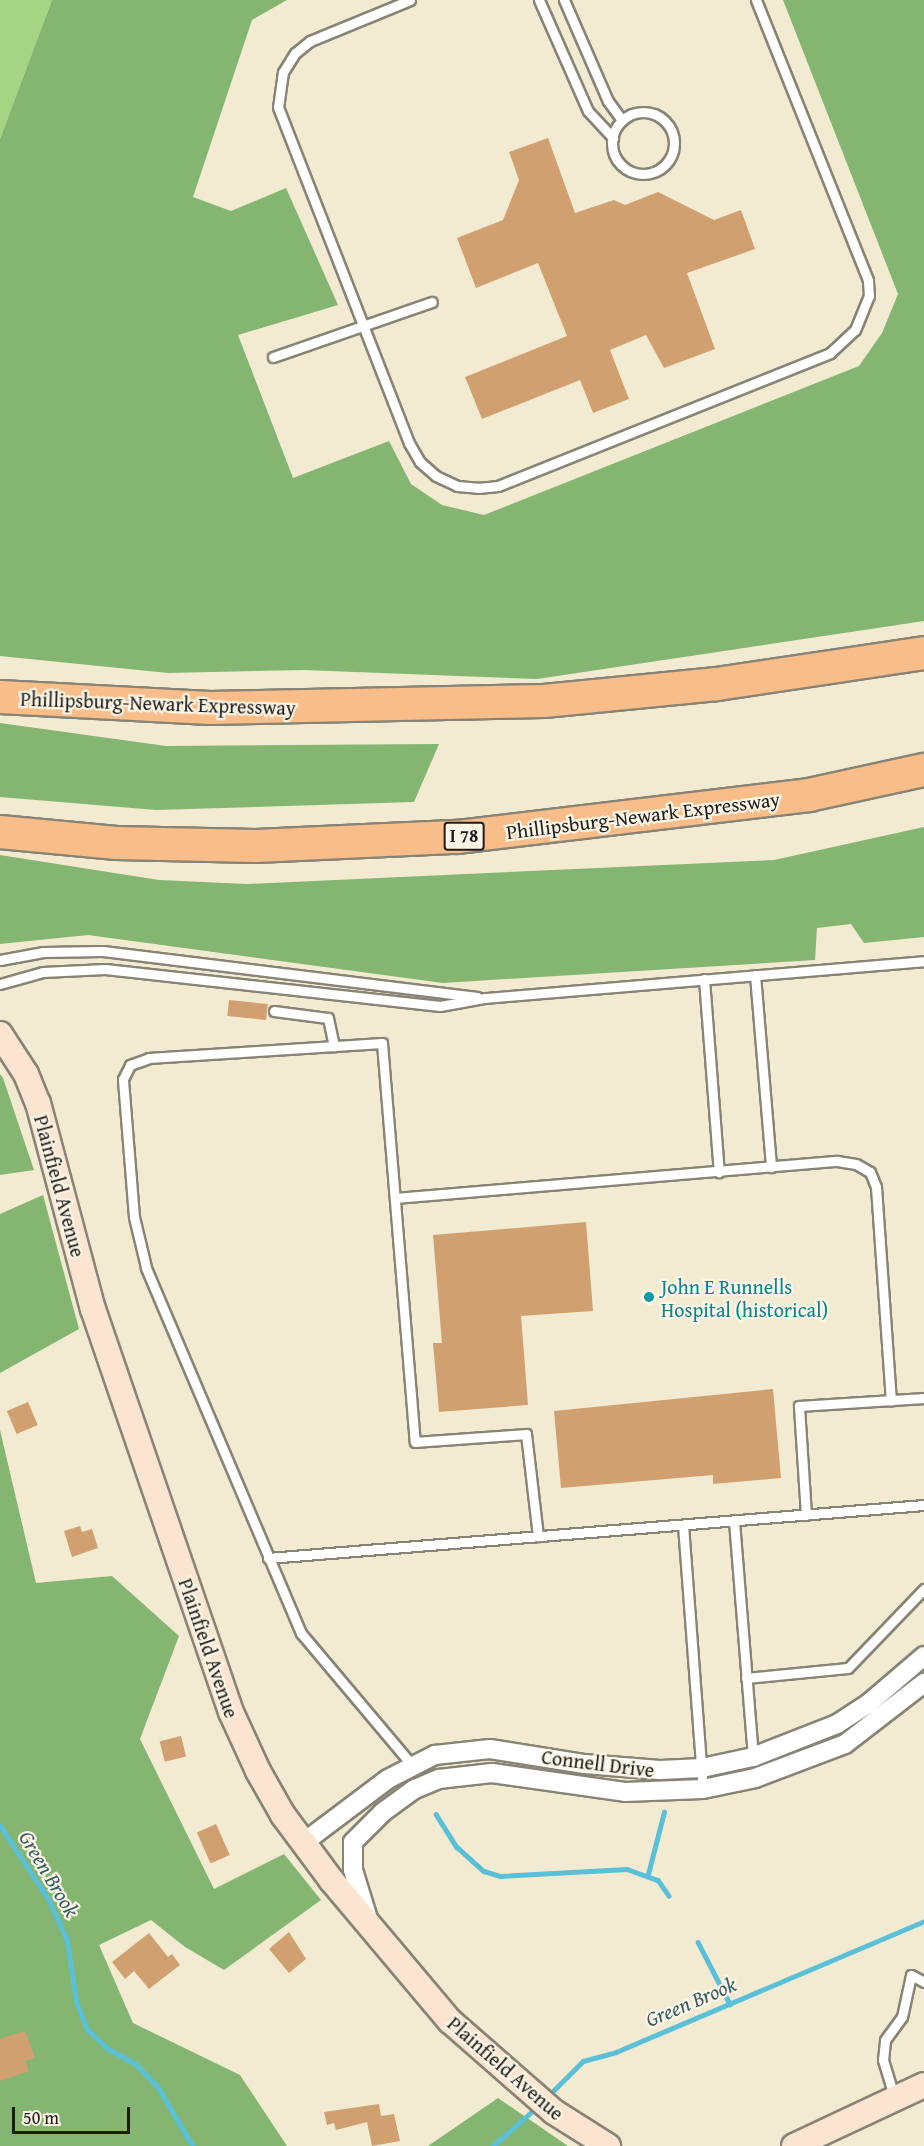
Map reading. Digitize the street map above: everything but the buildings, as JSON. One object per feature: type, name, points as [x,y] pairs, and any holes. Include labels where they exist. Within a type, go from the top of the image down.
[{"type":"highway","name":"Phillipsburg-Newark Expressway","points":[[0,697],[210,708],[544,700],[717,684],[924,653]]},
{"type":"highway","name":"Phillipsburg-Newark Expressway","points":[[0,832],[116,843],[256,846],[447,838],[809,795],[924,770]]},
{"type":"main road","name":"Plainfield Avenue","points":[[0,1034],[26,1074],[38,1103],[93,1309],[231,1712],[258,1771],[303,1844],[372,1931],[450,2022],[554,2112],[608,2146]]},
{"type":"main road","points":[[794,2146],[894,2096],[924,2085]]},
{"type":"street","name":"Connell Drive","points":[[303,1844],[388,1779],[435,1755],[490,1749],[621,1768],[702,1768],[753,1757],[837,1724],[867,1704],[924,1656]]},
{"type":"street","name":"Connell Drive","points":[[372,1931],[353,1870],[353,1842],[383,1812],[431,1782],[462,1774],[492,1773],[625,1792],[703,1789],[755,1778],[845,1744],[924,1683]]},
{"type":"lane","points":[[410,0],[310,41],[295,53],[278,89],[281,124],[420,462],[436,476],[457,486],[478,488],[498,486],[843,345],[865,313],[868,280],[756,0]]},
{"type":"lane","points":[[539,0],[588,111],[612,138],[615,157],[630,172],[651,173],[669,162],[674,142],[667,123],[650,113],[640,112],[622,120],[612,138]]},
{"type":"lane","points":[[564,0],[608,102],[622,120]]},
{"type":"lane","points":[[273,357],[432,303]]},
{"type":"lane","points":[[0,960],[43,952],[103,951],[485,998]]},
{"type":"lane","points":[[0,984],[43,972],[84,968],[421,1007],[485,998],[924,961]]},
{"type":"lane","points":[[755,975],[771,1167]]},
{"type":"lane","points":[[704,979],[719,1172]]},
{"type":"lane","points":[[274,1011],[328,1018],[334,1046]]},
{"type":"lane","points":[[412,1765],[301,1633],[141,1254],[123,1079],[130,1065],[149,1058],[382,1043],[415,1442],[526,1434],[538,1536]]},
{"type":"lane","points":[[395,1198],[847,1161],[864,1167],[874,1178],[891,1400]]},
{"type":"lane","points":[[806,1515],[798,1406],[924,1398]]},
{"type":"lane","points":[[268,1558],[924,1505]]},
{"type":"lane","points":[[734,1521],[755,1778]]},
{"type":"lane","points":[[683,1525],[703,1789]]},
{"type":"lane","points":[[747,1678],[848,1668],[924,1589]]},
{"type":"lane","points":[[894,2096],[884,2060],[885,2040],[902,2017],[911,1975],[923,1978],[924,1982]]},
{"type":"green space","points":[[0,0],[52,0],[0,139]]},
{"type":"green space","points":[[52,0],[287,0],[252,20],[193,197],[231,211],[286,188],[338,305],[238,335],[293,478],[389,441],[411,484],[442,505],[484,515],[859,366],[882,333],[898,294],[783,0],[924,0],[924,621],[537,679],[304,670],[168,673],[0,656],[0,139]]},
{"type":"green space","points":[[0,723],[166,746],[439,744],[414,802],[156,810],[0,797]]},
{"type":"green space","points":[[924,827],[924,937],[864,943],[851,924],[817,928],[815,960],[443,983],[88,935],[0,944],[0,855],[159,880],[247,884],[774,860]]},
{"type":"green space","points":[[0,1074],[3,1078],[34,1170],[0,1175]]},
{"type":"green space","points":[[43,1195],[79,1329],[0,1373],[0,1214]]},
{"type":"green space","points":[[0,1430],[36,1583],[112,1576],[179,1636],[140,1739],[214,1889],[284,1854],[321,1900],[224,1970],[185,1947],[151,1920],[99,1945],[133,2023],[240,2075],[287,2146],[0,2146]]},
{"type":"green space","points":[[498,2098],[568,2146],[428,2146]]},
{"type":"waterway","points":[[648,1874],[664,1812]]},
{"type":"waterway","points":[[436,1814],[457,1847],[484,1871],[500,1876],[627,1869],[658,1880],[669,1896]]},
{"type":"waterway","name":"Green Brook","points":[[0,1825],[48,1898],[67,1939],[77,2003],[88,2030],[107,2048],[136,2064],[158,2087],[193,2146]]},
{"type":"waterway","name":"Green Brook","points":[[548,2096],[583,2061],[616,2052],[924,1921]]},
{"type":"waterway","points":[[698,1942],[730,2004]]},
{"type":"waterway","name":"Green Brook","points":[[493,2146],[538,2106]]},
{"type":"place","name":"John E Runnells Hospital (historical)","points":[[649,1297]]}]
